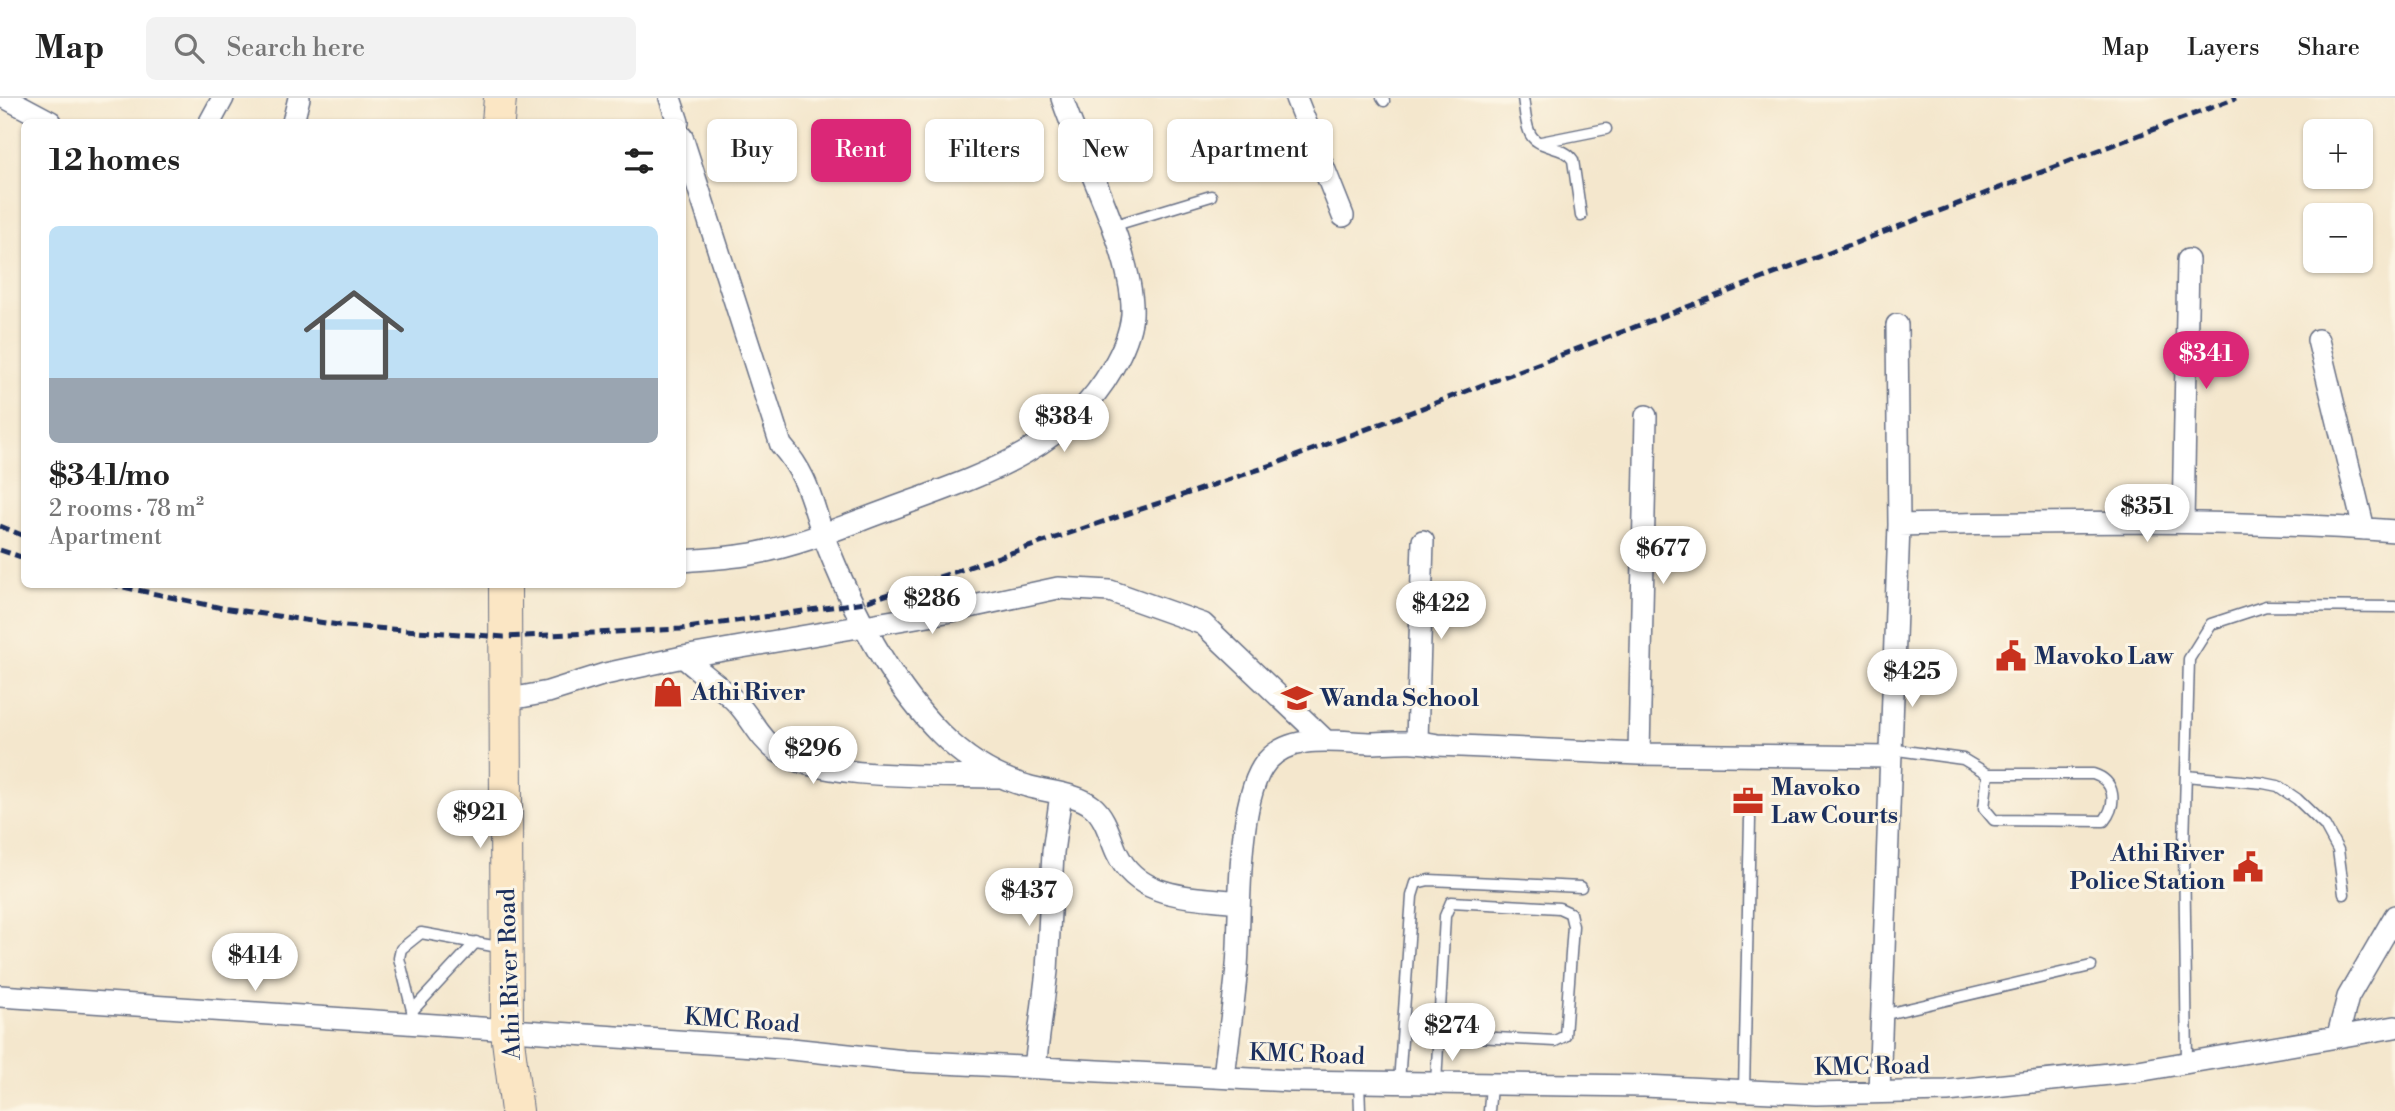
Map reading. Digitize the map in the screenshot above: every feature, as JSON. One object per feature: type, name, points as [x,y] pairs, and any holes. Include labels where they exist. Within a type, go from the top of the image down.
[{"type":"main road","points":[[498,119],[500,98]]},
{"type":"main road","name":"Athi River Road","points":[[505,588],[505,700],[491,945],[507,1032],[517,1111]]},
{"type":"street","points":[[6,98],[45,119]]},
{"type":"street","points":[[212,119],[223,98]]},
{"type":"street","points":[[294,119],[299,98]]},
{"type":"street","points":[[670,98],[677,119]]},
{"type":"street","points":[[686,561],[755,553],[823,536],[1009,461],[1040,445],[1074,418],[1107,379],[1129,331],[1132,313],[1129,286],[1112,226],[1062,98]]},
{"type":"street","points":[[1296,98],[1343,216]]},
{"type":"street","points":[[686,149],[781,445],[806,478],[823,536],[866,627],[894,673],[941,734],[978,764],[1000,777]]},
{"type":"street","points":[[2183,522],[2188,260]]},
{"type":"street","points":[[1879,1093],[1899,524],[1897,325]]},
{"type":"street","points":[[2318,340],[2364,528]]},
{"type":"street","points":[[1639,754],[1646,416]]},
{"type":"street","points":[[1899,524],[2183,522],[2395,531]]},
{"type":"street","points":[[1417,740],[1423,541]]},
{"type":"street","points":[[505,700],[548,692],[605,674],[683,657],[866,627],[1058,588],[1110,591],[1203,624],[1325,740]]},
{"type":"street","points":[[683,657],[737,703],[776,750],[795,760],[825,768],[896,774],[1000,777],[1061,794],[1092,806],[1105,824],[1122,865],[1139,883],[1163,892],[1237,902]]},
{"type":"street","points":[[1224,1077],[1237,965],[1237,902],[1249,809],[1260,772],[1267,761],[1287,748],[1325,740],[1373,743],[1417,740],[1438,745],[1639,754],[1890,753]]},
{"type":"street","points":[[1035,1067],[1047,971],[1053,852],[1061,794]]},
{"type":"street","points":[[2338,1035],[2348,997],[2395,916]]},
{"type":"street","name":"KMC Road","points":[[0,996],[414,1018],[507,1032],[1035,1067],[1359,1082],[1744,1090],[1816,1094],[1947,1091],[2138,1071],[2395,1027]]},
{"type":"lane","points":[[1523,98],[1529,134],[1538,143],[1569,153],[1573,160],[1581,216]]},
{"type":"lane","points":[[1538,143],[1606,129]]},
{"type":"lane","points":[[1112,226],[1211,195]]},
{"type":"lane","points":[[2187,1062],[2186,776],[2189,659],[2211,624],[2266,606],[2395,607]]},
{"type":"lane","points":[[1890,753],[1952,756],[1987,774],[2093,774],[2104,778],[2112,788],[2112,810],[2104,821],[1994,820],[1984,808],[1987,774]]},
{"type":"lane","points":[[2186,776],[2278,786],[2297,799],[2325,826],[2338,849],[2344,894]]},
{"type":"lane","points":[[1744,1090],[1750,819]]},
{"type":"lane","points":[[1399,1083],[1412,896],[1416,883],[1430,880],[1581,887]]},
{"type":"lane","points":[[1436,1084],[1445,916],[1451,902],[1559,908],[1570,913],[1573,926],[1565,1036],[1555,1041],[1439,1035]]},
{"type":"lane","points":[[421,933],[491,945],[414,1018],[399,958],[401,949],[421,933]]},
{"type":"lane","points":[[1882,1015],[2091,966]]},
{"type":"lane","points":[[1359,1082],[1360,1111]]},
{"type":"lane","points":[[1489,1111],[1491,1085]]},
{"type":"railway","points":[[128,588],[222,608],[346,626],[504,637],[681,629],[865,602],[1275,464],[2236,98]]},
{"type":"railway","points":[[0,526],[21,535]]},
{"type":"railway","points":[[0,550],[21,557]]},
{"type":"place","name":"Mavoko Law","points":[[2011,656]]},
{"type":"place","name":"Athi River","points":[[668,692]]},
{"type":"place","name":"Wanda School","points":[[1297,698]]},
{"type":"place","name":"Mavoko Law Courts","points":[[1748,801]]},
{"type":"place","name":"Athi River Police Station","points":[[2248,867]]}]
